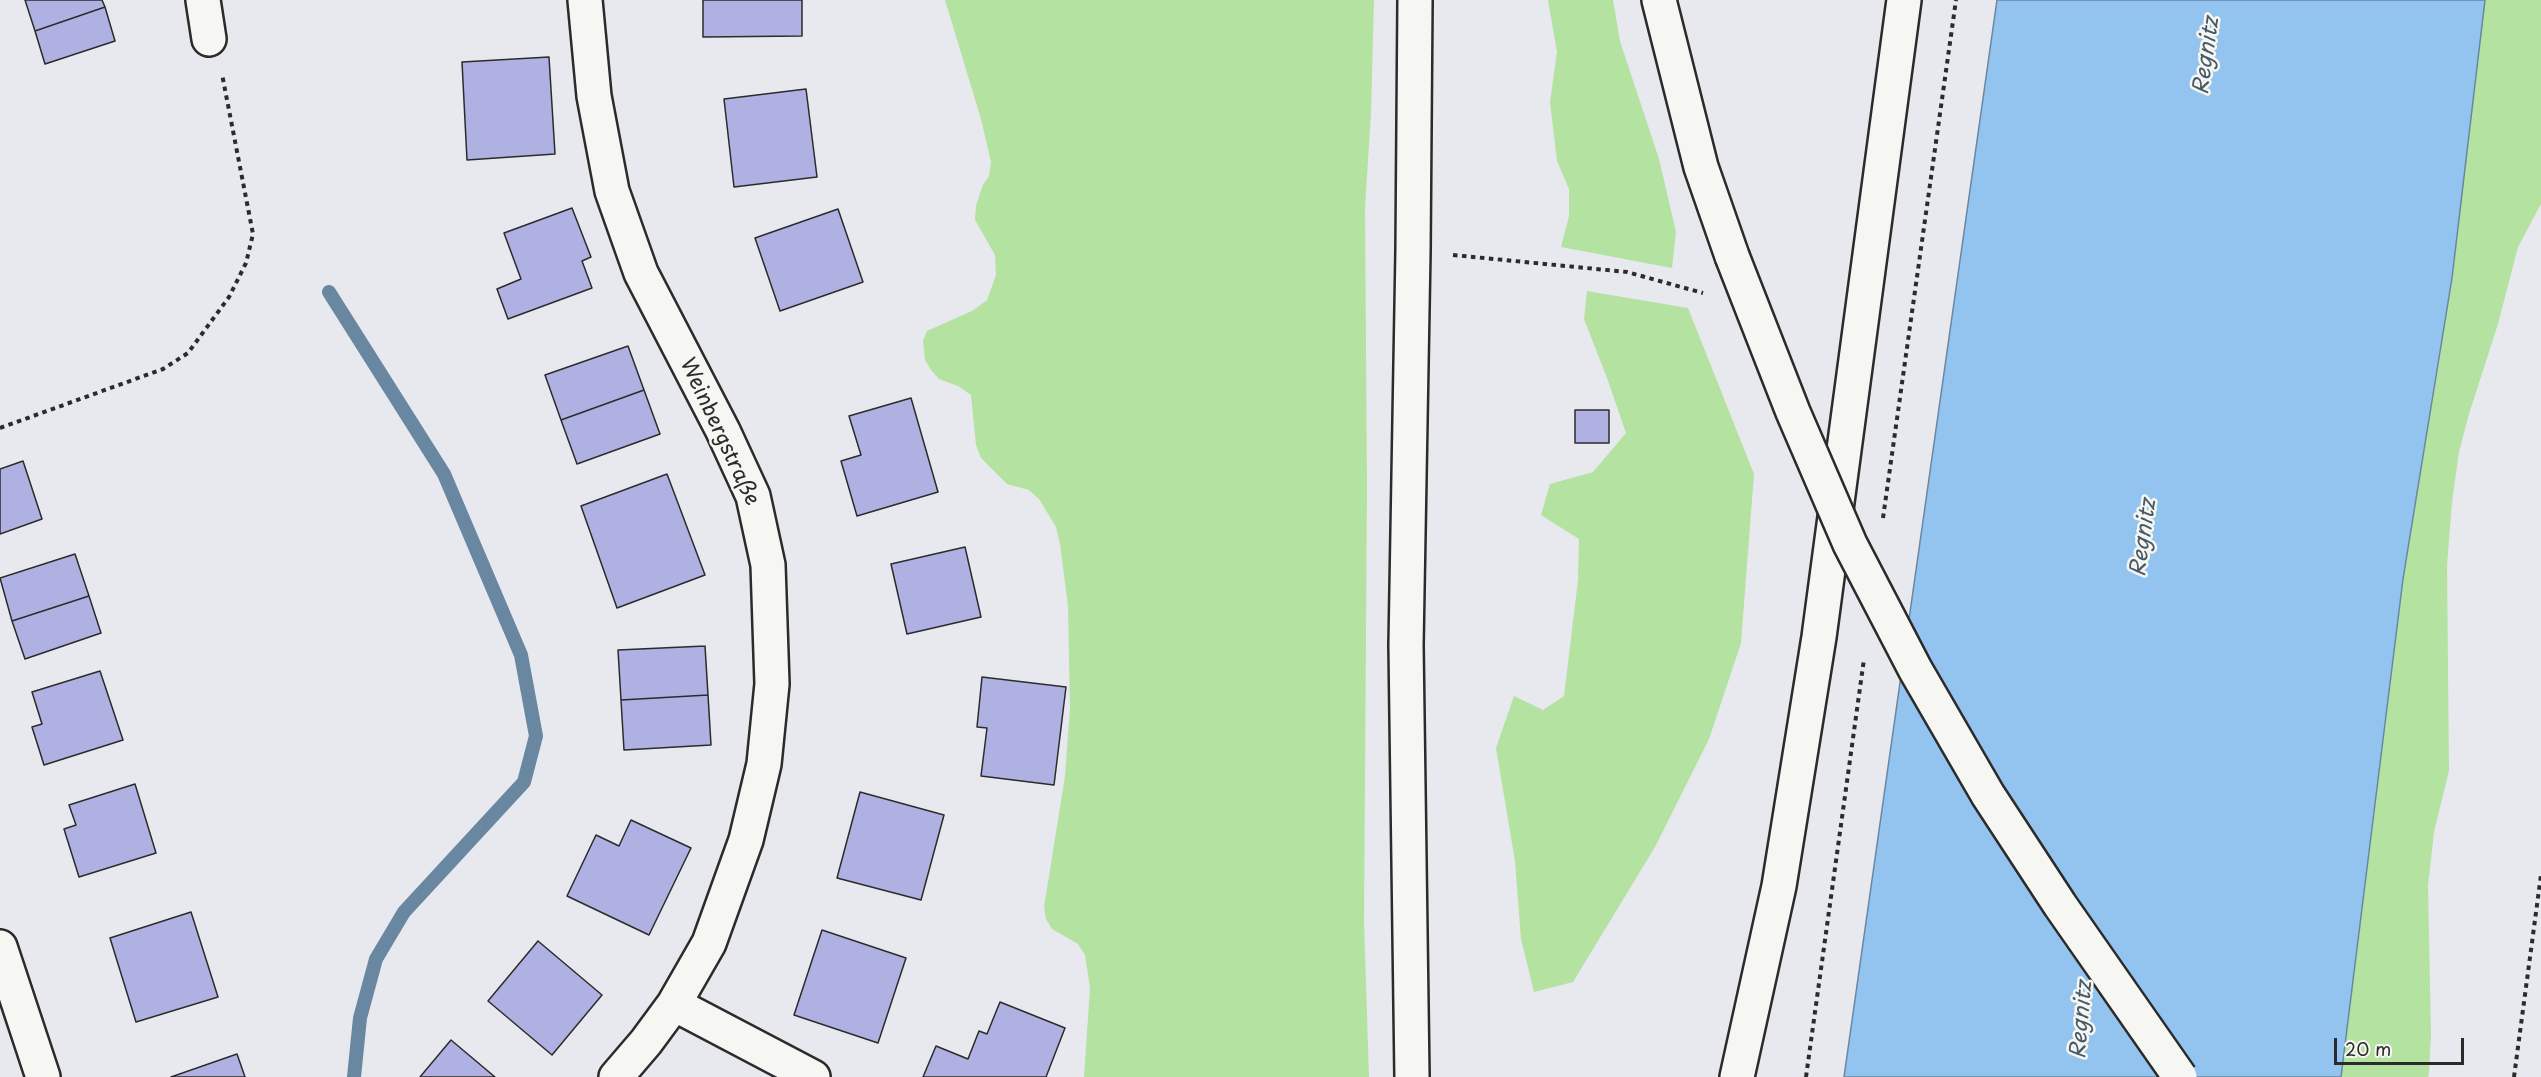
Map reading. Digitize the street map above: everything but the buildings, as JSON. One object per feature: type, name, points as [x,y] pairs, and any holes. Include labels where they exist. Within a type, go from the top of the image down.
[{"type":"street","points":[[203,0],[209,39]]},
{"type":"street","name":"Weinbergstraße","points":[[585,0],[594,96],[612,191],[641,273],[723,431],[753,496],[768,565],[772,684],[764,764],[746,840],[709,943],[674,1004],[616,1077]]},
{"type":"street","points":[[1412,1077],[1406,645],[1415,0]]},
{"type":"street","points":[[1659,0],[1701,167],[1732,256],[1793,412],[1850,544],[1915,669],[2001,815],[2131,1009],[2180,1077]]},
{"type":"street","points":[[1737,1077],[1779,886],[1819,637],[1904,0]]},
{"type":"street","points":[[0,948],[44,1077]]},
{"type":"street","points":[[674,1004],[813,1077]]},
{"type":"path","points":[[0,428],[163,369],[188,353],[229,297],[246,263],[253,234],[223,76],[209,39]]},
{"type":"path","points":[[1413,251],[1627,272],[1705,293]]},
{"type":"path","points":[[2514,1077],[2541,875]]},
{"type":"green space","points":[[945,0],[1374,0],[1371,113],[1365,208],[1367,487],[1364,922],[1369,1077],[1084,1077],[1090,988],[1085,955],[1078,944],[1052,929],[1046,919],[1044,907],[1065,776],[1070,709],[1068,606],[1060,544],[1056,527],[1039,499],[1029,490],[1007,484],[981,458],[976,445],[971,395],[958,386],[939,379],[925,360],[923,341],[927,331],[972,311],[987,300],[996,275],[995,255],[975,220],[976,205],[989,176],[991,162],[981,119]]},
{"type":"green space","points":[[1548,0],[1613,0],[1620,41],[1659,159],[1676,232],[1672,268],[1561,247],[1569,216],[1569,189],[1557,161],[1550,102],[1557,52]]},
{"type":"green space","points":[[2485,0],[2541,0],[2541,204],[2518,247],[2498,324],[2459,452],[2452,502],[2447,565],[2449,771],[2434,832],[2428,886],[2431,1035],[2429,1072],[2428,1077],[2341,1077],[2403,579],[2452,278]]},
{"type":"green space","points":[[1587,291],[1688,308],[1754,474],[1741,643],[1709,739],[1655,847],[1573,982],[1534,992],[1521,939],[1515,861],[1496,748],[1514,696],[1543,710],[1564,696],[1578,580],[1579,539],[1541,515],[1550,484],[1593,472],[1626,433],[1584,319]]},
{"type":"water","name":"Regnitz","points":[[1997,0],[2485,0],[2452,278],[2403,579],[2341,1077],[1844,1077]]},
{"type":"waterway","points":[[329,292],[444,474],[521,655],[536,736],[524,782],[404,912],[376,959],[360,1018],[354,1077]]}]
